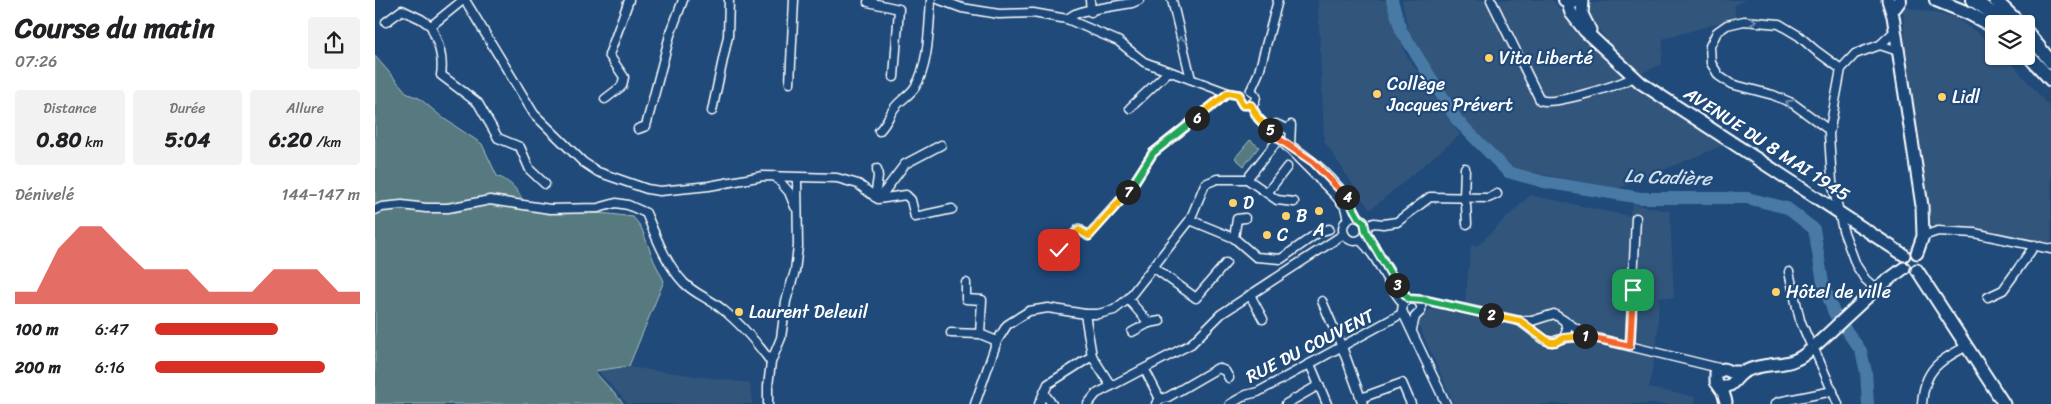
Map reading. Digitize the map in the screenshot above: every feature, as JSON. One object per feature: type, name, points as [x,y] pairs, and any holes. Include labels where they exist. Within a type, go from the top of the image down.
[{"type":"main road","points":[[1566,1],[1583,0],[1582,14],[1586,25],[1614,58]]},
{"type":"main road","points":[[1936,0],[1968,13],[1985,23]]},
{"type":"main road","points":[[1973,0],[1994,15]]},
{"type":"main road","points":[[1995,0],[2011,15]]},
{"type":"main road","points":[[1566,1],[1576,20],[1614,58]]},
{"type":"main road","points":[[1894,5],[1895,31],[1922,206],[1923,236],[1917,253]]},
{"type":"main road","points":[[2035,42],[2051,62]]},
{"type":"main road","points":[[2035,51],[2051,67]]},
{"type":"main road","points":[[2035,53],[2051,73]]},
{"type":"main road","name":"AVENUE DU 8 MAI 1945","points":[[1614,58],[1634,77],[1673,104],[1905,255]]},
{"type":"main road","points":[[2035,63],[2051,80]]},
{"type":"main road","points":[[1911,252],[1917,253],[1922,261],[1917,270],[1909,272],[1904,268],[1902,262],[1905,255],[1911,252]]},
{"type":"main road","points":[[1725,403],[1723,377],[1755,367],[1796,361],[1851,314],[1876,289],[1904,268]]},
{"type":"main road","points":[[1917,270],[2003,404]]},
{"type":"main road","points":[[1992,385],[1999,404]]},
{"type":"street","points":[[431,26],[464,0],[526,97],[534,114],[583,162],[598,172],[647,189],[660,191],[678,190],[749,177],[775,176],[849,180],[881,200],[906,196],[911,200],[915,217],[952,209]]},
{"type":"street","points":[[605,99],[622,86],[624,77],[609,55],[629,0]]},
{"type":"street","points":[[638,129],[645,126],[670,35],[683,0]]},
{"type":"street","points":[[712,112],[728,36],[729,0]]},
{"type":"street","points":[[791,83],[794,0]]},
{"type":"street","points":[[866,0],[899,9],[894,77]]},
{"type":"street","points":[[879,131],[890,118],[895,107],[914,89],[919,80],[925,56],[931,0]]},
{"type":"street","points":[[940,0],[962,8],[999,14],[1033,13],[1067,19],[1117,41],[1144,62],[1228,93],[1239,95]]},
{"type":"street","points":[[1090,0],[1091,12]]},
{"type":"street","points":[[1067,19],[1075,14],[1139,0]]},
{"type":"street","points":[[1172,0],[1191,79]]},
{"type":"street","points":[[1251,90],[1261,63],[1278,0]]},
{"type":"street","points":[[1491,0],[1540,100],[1545,103],[1559,101],[1634,77]]},
{"type":"street","points":[[386,22],[402,10],[431,26],[441,51],[443,66],[441,75],[478,103],[498,138],[520,148],[530,170],[545,184]]},
{"type":"street","points":[[1084,26],[1087,15],[1091,12]]},
{"type":"street","points":[[1829,130],[1792,103],[1773,95],[1731,84],[1719,76],[1711,63],[1710,46],[1717,32],[1727,25],[1744,20],[1779,24],[1799,36],[1841,69]]},
{"type":"street","points":[[1876,289],[1865,279],[1856,266],[1838,211],[1832,182],[1829,130],[1841,69],[1855,54],[1879,45],[1895,31]]},
{"type":"street","points":[[1879,45],[1898,51]]},
{"type":"street","points":[[1130,108],[1169,71]]},
{"type":"street","points":[[1239,95],[1244,90],[1251,90]]},
{"type":"street","points":[[1239,95],[1243,105],[1251,105],[1255,101],[1256,96],[1251,90]]},
{"type":"street","points":[[1059,250],[1079,230],[1089,236],[1128,192],[1153,153],[1228,93]]},
{"type":"street","points":[[1251,105],[1258,118],[1274,125],[1291,128],[1290,145]]},
{"type":"street","points":[[1274,125],[1279,139],[1345,207],[1348,220]]},
{"type":"street","points":[[1279,139],[1313,162],[1340,188],[1351,202],[1398,286],[1413,302],[1419,314],[1415,317],[1412,329]]},
{"type":"street","points":[[1247,179],[1279,139]]},
{"type":"street","points":[[875,197],[884,192],[905,164],[941,145]]},
{"type":"street","points":[[1267,193],[1287,167]]},
{"type":"street","points":[[875,197],[878,177],[877,168]]},
{"type":"street","points":[[1465,168],[1464,198],[1467,205],[1467,224]]},
{"type":"street","points":[[775,176],[789,192],[797,213]]},
{"type":"street","points":[[768,404],[768,380],[771,362],[781,338],[786,301],[795,271],[798,246],[797,178]]},
{"type":"street","points":[[975,404],[997,342],[1007,325],[1029,311],[1049,308],[1085,314],[1098,314],[1114,310],[1128,298],[1190,220],[1205,184],[1217,179],[1247,179],[1277,200],[1295,202]]},
{"type":"street","points":[[1360,240],[1366,229],[1374,223],[1397,222],[1430,197],[1489,198],[1497,194]]},
{"type":"street","points":[[375,210],[392,205],[437,209],[490,200],[550,209],[598,208],[616,204],[628,205],[646,213],[672,269],[685,284],[696,294],[722,309],[762,350],[771,362]]},
{"type":"street","points":[[1233,238],[1237,219],[1245,218]]},
{"type":"street","points":[[1359,218],[1348,220],[1344,226],[1344,234],[1349,240],[1360,240],[1369,248],[1393,292],[1413,302],[1436,302],[1520,321],[1532,321],[1550,315],[1559,316],[1565,322],[1588,336],[1630,346],[1723,377]]},
{"type":"street","points":[[1630,346],[1636,218]]},
{"type":"street","points":[[1190,220],[1233,238],[1256,257],[1281,259],[1319,232],[1329,229]]},
{"type":"street","points":[[1923,236],[1938,231],[1974,233],[2051,249]]},
{"type":"street","points":[[1088,404],[1096,394],[1145,370],[1191,344],[1221,314],[1344,234]]},
{"type":"street","points":[[1988,296],[2003,290],[2035,245]]},
{"type":"street","points":[[1153,267],[1196,298],[1226,263]]},
{"type":"street","points":[[1789,272],[1801,320],[1838,404]]},
{"type":"street","points":[[966,282],[966,299],[982,300],[980,334]]},
{"type":"street","points":[[1251,295],[1263,319]]},
{"type":"street","points":[[1128,298],[1149,323]]},
{"type":"street","points":[[1322,301],[1362,401],[1401,383],[1411,404]]},
{"type":"street","points":[[1413,302],[1402,308],[1446,404]]},
{"type":"street","points":[[1085,314],[1092,356],[1111,386]]},
{"type":"street","points":[[1404,314],[1410,318],[1415,317]]},
{"type":"street","name":"RUE DU COUVENT","points":[[1230,404],[1246,395],[1258,392],[1404,314]]},
{"type":"street","points":[[1542,337],[1539,326],[1546,316]]},
{"type":"street","points":[[1132,332],[1149,323],[1160,320]]},
{"type":"street","points":[[1520,321],[1552,342],[1563,338],[1588,336]]},
{"type":"street","points":[[1563,338],[1567,330],[1565,322]]},
{"type":"street","points":[[951,333],[980,334],[997,342]]},
{"type":"street","points":[[1922,404],[1923,389],[1929,373],[1940,360],[1967,346]]},
{"type":"street","points":[[1039,404],[1048,384],[1092,356]]},
{"type":"street","points":[[1310,364],[1327,404]]},
{"type":"street","points":[[1145,370],[1158,401],[1218,368],[1225,371],[1229,378]]},
{"type":"street","points":[[1286,404],[1319,386]]},
{"type":"street","points":[[1776,403],[1833,391]]},
{"type":"street","points":[[1044,392],[1052,404]]},
{"type":"shaded area","name":"Collège Jacques Prévert","points":[[1318,0],[1387,0],[1405,53],[1460,135],[1370,210],[1324,141]]},
{"type":"shaded area","points":[[1402,0],[1552,0],[1566,16],[1631,73],[1589,17],[1589,8],[1592,3],[1629,0],[1746,0],[1735,4],[1735,18],[1663,39],[1662,64],[1634,77],[1731,142],[1617,189],[1510,168],[1459,117],[1411,43]]},
{"type":"shaded area","points":[[1903,7],[1954,17],[1985,38],[1985,65],[2014,65],[2051,109],[2051,249],[1938,231],[1930,223],[1906,55]]},
{"type":"shaded area","points":[[1530,195],[1629,216],[1633,204],[1670,211],[1674,298],[1659,297],[1657,341],[1649,388],[1696,397],[1694,404],[1454,404],[1418,324],[1429,310],[1465,302],[1471,245],[1477,246]]},
{"type":"shaded area","points":[[590,362],[750,383],[752,404],[628,404]]},
{"type":"green space","points":[[375,56],[408,94],[419,98],[443,118],[482,144],[497,176],[516,189],[527,209],[633,217],[641,227],[664,281],[629,366],[594,371],[624,404],[375,404]]},
{"type":"green space","points":[[1250,140],[1259,147],[1244,166],[1235,158]]},
{"type":"waterway","name":"La Cadière","points":[[1392,0],[1401,30],[1457,120],[1508,172],[1544,182],[1641,198],[1747,198],[1787,208],[1814,229],[1823,283],[1834,313],[1861,351],[1866,372],[1868,404]]},
{"type":"place","name":"Vita Liberté","points":[[1489,58]]},
{"type":"place","name":"Collège Jacques Prévert","points":[[1377,94]]},
{"type":"place","name":"Lidl","points":[[1942,97]]},
{"type":"place","name":"D","points":[[1233,203]]},
{"type":"place","name":"A","points":[[1319,211]]},
{"type":"place","name":"B","points":[[1286,216]]},
{"type":"place","name":"C","points":[[1267,235]]},
{"type":"place","name":"Hôtel de ville","points":[[1776,292]]},
{"type":"place","name":"Laurent Deleuil","points":[[739,312]]},
{"type":"route","points":[[1059,250],[1079,230],[1089,236],[1128,192],[1153,153],[1228,93],[1239,95],[1243,105],[1251,105],[1258,118],[1279,139],[1301,152],[1340,188],[1351,202],[1359,218],[1364,222],[1366,232],[1398,286],[1409,299],[1425,300],[1520,321],[1549,342],[1556,342],[1569,337],[1588,336],[1630,346],[1633,290]]}]
